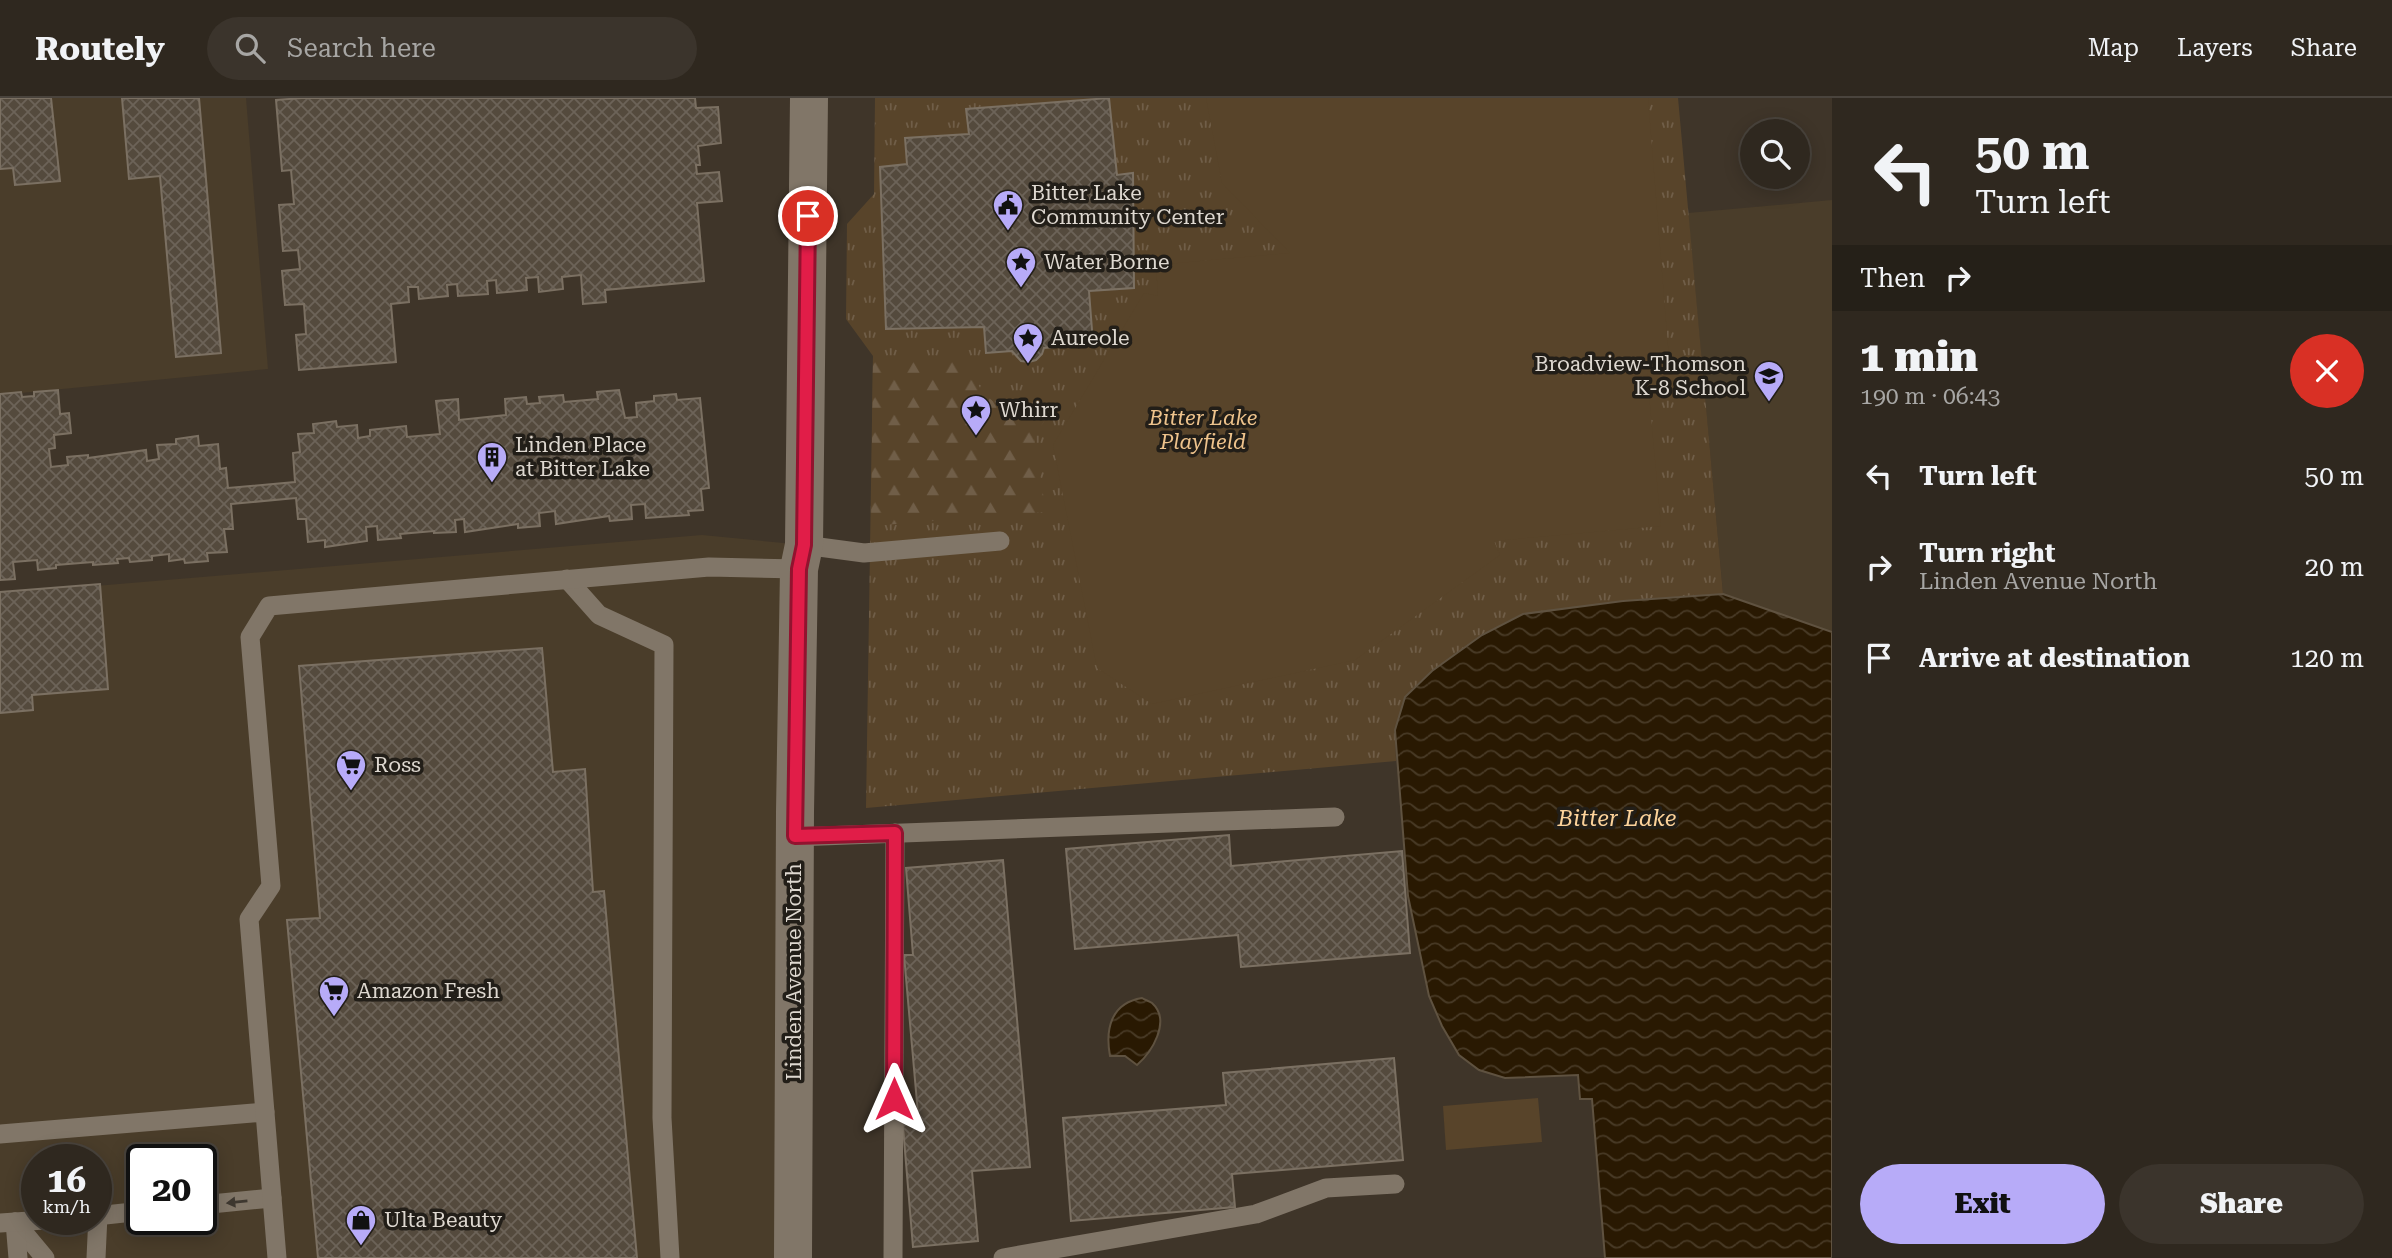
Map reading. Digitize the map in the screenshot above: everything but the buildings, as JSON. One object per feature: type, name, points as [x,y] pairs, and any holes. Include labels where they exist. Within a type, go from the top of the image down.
[{"type":"street","name":"Linden Avenue North","points":[[793,1258],[795,836],[809,98]]},
{"type":"lane","points":[[277,1258],[249,919],[271,886],[250,636],[269,606],[1000,541]]},
{"type":"lane","points":[[567,579],[598,615],[664,645],[662,1118],[670,1258]]},
{"type":"lane","points":[[795,836],[1335,817]]},
{"type":"lane","points":[[893,1258],[895,833]]},
{"type":"lane","points":[[0,1134],[265,1112]]},
{"type":"lane","points":[[1003,1258],[1256,1214],[1326,1188],[1395,1184]]},
{"type":"lane","points":[[217,1203],[272,1198]]},
{"type":"lane","points":[[8,1223],[19,1258]]},
{"type":"lane","points":[[8,1223],[46,1258]]},
{"type":"lane","points":[[96,1258],[97,1235]]},
{"type":"shaded area","points":[[0,98],[246,98],[268,369],[0,395]]},
{"type":"shaded area","name":"Broadview-Thomson K-8 School","points":[[1832,200],[1832,632],[1723,594],[1688,213]]},
{"type":"shaded area","points":[[702,535],[804,545],[793,1258],[0,1258],[0,594]]},
{"type":"green space","name":"Bitter Lake Playfield","points":[[875,98],[1678,98],[1723,594],[1623,601],[1523,614],[1395,730],[1396,761],[866,808],[873,356],[846,319],[847,224],[874,194]]},
{"type":"green space","points":[[1206,98],[1648,98],[1670,371],[1647,372],[1661,526],[1494,541],[1500,555],[1355,660],[1152,704],[1097,668],[1053,445],[1144,293],[1158,296],[1156,265],[1290,253],[1222,183]]},
{"type":"green space","points":[[873,356],[967,357],[979,386],[997,404],[1021,411],[1052,408],[1034,438],[1046,512],[871,526]]},
{"type":"green space","points":[[1538,1098],[1542,1142],[1446,1150],[1443,1106]]},
{"type":"water","name":"Bitter Lake","points":[[1723,594],[1832,632],[1832,1258],[1605,1258],[1592,1099],[1580,1099],[1578,1075],[1505,1078],[1479,1070],[1459,1055],[1429,996],[1408,896],[1395,730],[1405,697],[1432,671],[1482,635],[1523,614],[1623,601]]},
{"type":"water","points":[[1142,998],[1158,1010],[1160,1027],[1153,1045],[1137,1065],[1125,1056],[1110,1056],[1109,1036],[1112,1019],[1117,1011],[1123,1005]]},
{"type":"place","name":"Bitter Lake Community Center","points":[[1008,232]]},
{"type":"place","name":"Water Borne","points":[[1021,289]]},
{"type":"place","name":"Aureole","points":[[1028,365]]},
{"type":"place","name":"Broadview-Thomson K-8 School","points":[[1769,403]]},
{"type":"place","name":"Whirr","points":[[976,437]]},
{"type":"place","name":"Linden Place at Bitter Lake","points":[[492,484]]},
{"type":"place","name":"Ross","points":[[351,792]]},
{"type":"place","name":"Amazon Fresh","points":[[334,1018]]},
{"type":"place","name":"Ulta Beauty","points":[[361,1247]]},
{"type":"route","points":[[808,216],[804,545],[799,569],[795,836],[895,833],[894,1099]]}]
